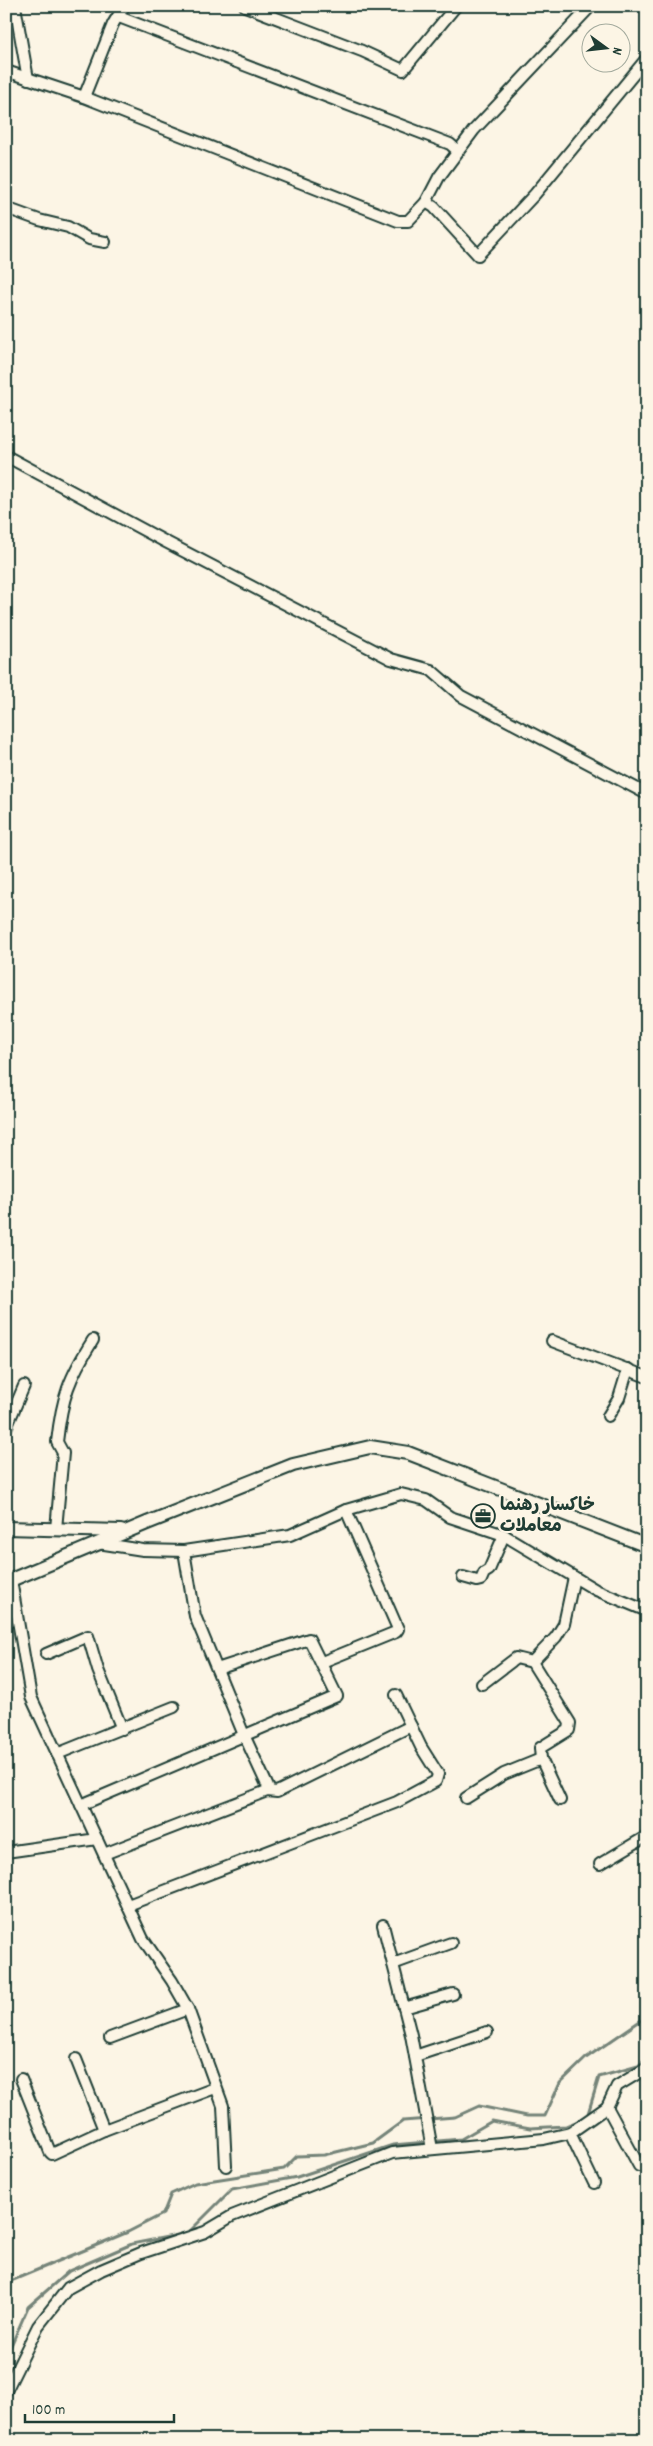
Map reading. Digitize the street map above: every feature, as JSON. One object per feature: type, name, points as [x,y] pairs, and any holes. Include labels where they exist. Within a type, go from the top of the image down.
[{"type":"street","points":[[15,6],[28,78]]},
{"type":"street","points":[[84,97],[113,24],[124,6]]},
{"type":"street","points":[[245,6],[362,51],[404,70],[456,6]]},
{"type":"street","points":[[6,71],[84,97],[398,221],[408,221],[426,202],[440,177],[474,130],[591,6]]},
{"type":"street","points":[[119,17],[441,141],[458,151]]},
{"type":"street","points":[[426,202],[434,208],[478,255],[535,194],[647,58]]},
{"type":"street","points":[[6,208],[39,220],[68,227],[89,239],[106,242]]},
{"type":"street","points":[[6,456],[391,659],[431,670],[461,696],[647,794]]},
{"type":"street","points":[[56,1529],[64,1450],[57,1442],[61,1414],[72,1374],[93,1340]]},
{"type":"street","points":[[552,1340],[647,1376]]},
{"type":"street","points":[[608,1416],[619,1398],[628,1369]]},
{"type":"street","points":[[6,1428],[24,1386]]},
{"type":"street","points":[[226,2166],[222,2106],[188,2009],[172,1981],[143,1940],[31,1697],[9,1581],[98,1543],[293,1465],[370,1447],[408,1453],[647,1546]]},
{"type":"street","points":[[98,1543],[143,1550],[184,1551],[290,1535],[346,1510],[401,1494],[426,1500],[450,1517],[504,1535],[596,1590],[647,1610]]},
{"type":"street","points":[[322,1662],[396,1632],[398,1629],[346,1510]]},
{"type":"street","points":[[6,1528],[126,1532]]},
{"type":"street","points":[[463,1577],[477,1581],[481,1580],[484,1573],[488,1570],[504,1535]]},
{"type":"street","points":[[184,1551],[196,1616],[244,1735],[268,1787],[267,1792]]},
{"type":"street","points":[[532,1662],[556,1637],[564,1624],[574,1577]]},
{"type":"street","points":[[46,1654],[88,1636],[98,1670],[122,1729]]},
{"type":"street","points":[[81,1805],[335,1698],[337,1694],[309,1639],[217,1669]]},
{"type":"street","points":[[482,1684],[516,1658],[532,1662],[570,1727],[569,1730],[541,1746],[542,1759],[560,1800]]},
{"type":"street","points":[[128,1905],[397,1802],[436,1782],[438,1774],[396,1695]]},
{"type":"street","points":[[57,1754],[174,1708]]},
{"type":"street","points":[[104,1854],[267,1792],[277,1792],[411,1726]]},
{"type":"street","points":[[466,1798],[504,1774],[542,1759]]},
{"type":"street","points":[[600,1864],[647,1836]]},
{"type":"street","points":[[6,1852],[97,1839]]},
{"type":"street","points":[[383,1925],[415,2056],[432,2149]]},
{"type":"street","points":[[393,1964],[451,1943]]},
{"type":"street","points":[[404,2008],[453,1994]]},
{"type":"street","points":[[110,2038],[188,2009]]},
{"type":"street","points":[[415,2056],[487,2032]]},
{"type":"street","points":[[76,2059],[104,2130]]},
{"type":"street","points":[[6,2390],[38,2326],[68,2288],[100,2270],[133,2256],[205,2232],[232,2216],[392,2153],[544,2139],[570,2132],[607,2106],[617,2086],[647,2068]]},
{"type":"street","points":[[21,2079],[52,2154],[104,2130],[215,2088]]},
{"type":"street","points":[[607,2106],[639,2166]]},
{"type":"street","points":[[570,2132],[594,2183]]},
{"type":"waterway","points":[[6,2283],[128,2232],[163,2214],[171,2194],[195,2183],[284,2169],[297,2156],[324,2155],[373,2143],[403,2121],[455,2117],[479,2106],[527,2116],[545,2116],[560,2083],[586,2058],[640,2021],[647,2019]]},
{"type":"waterway","points":[[587,2117],[599,2077],[638,2066],[647,2058]]},
{"type":"waterway","points":[[6,2357],[28,2307],[69,2271],[132,2244],[188,2233],[232,2189],[297,2177],[393,2145],[461,2139],[492,2121],[530,2128],[566,2126],[581,2120]]},
{"type":"place","name":"خاکسار رهنما معاملات","points":[[483,1516]]}]
